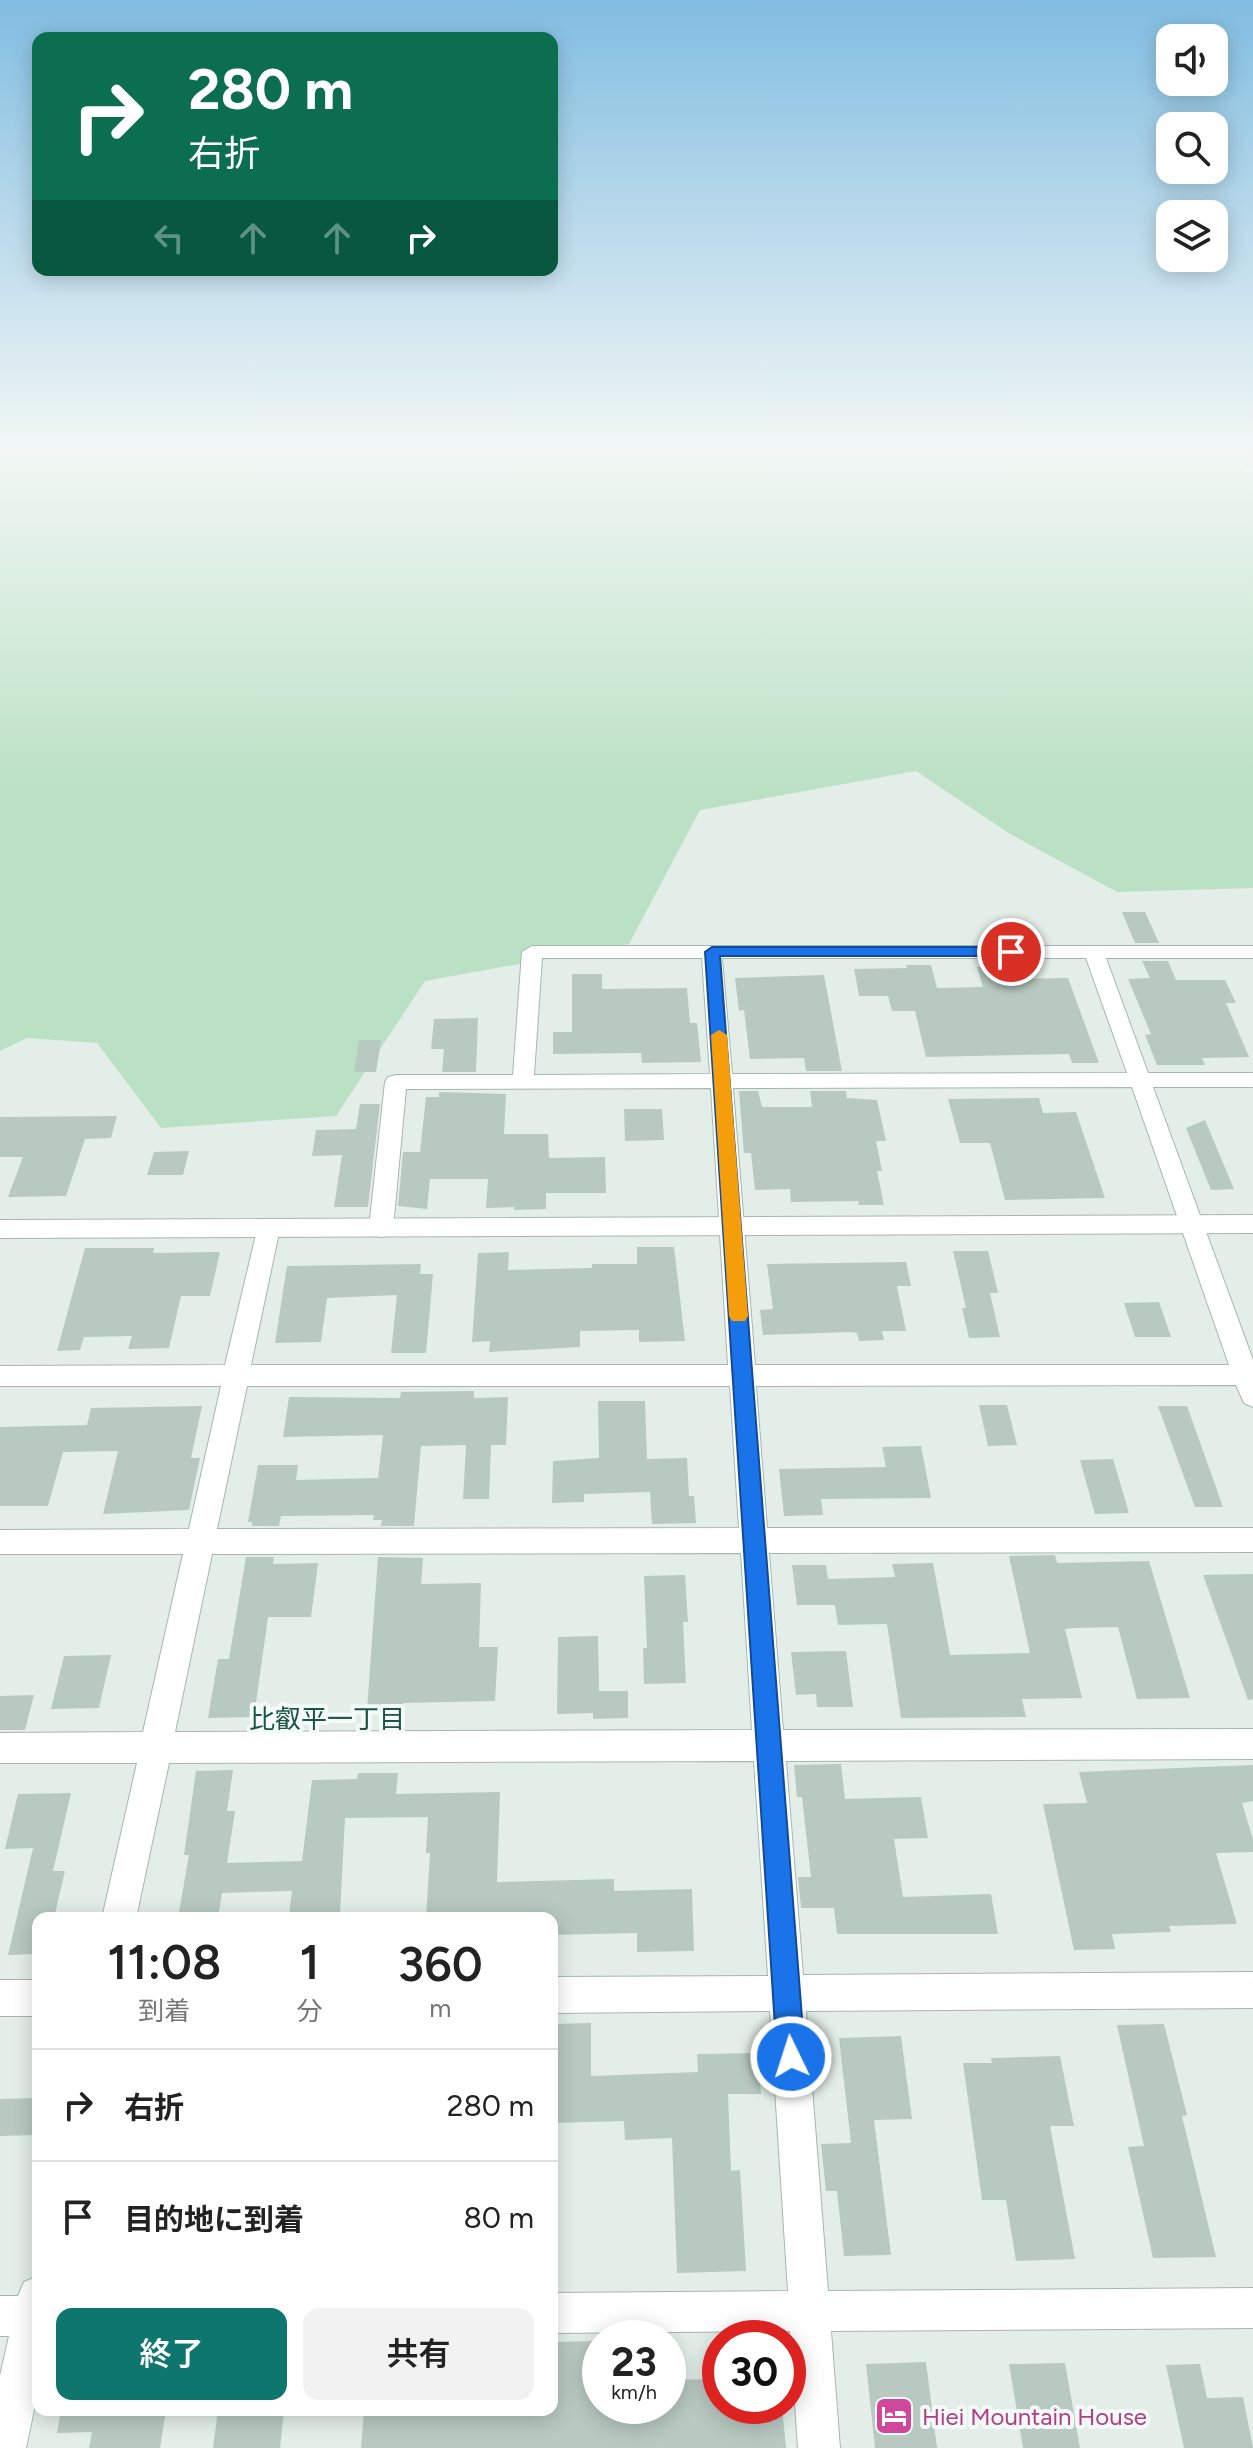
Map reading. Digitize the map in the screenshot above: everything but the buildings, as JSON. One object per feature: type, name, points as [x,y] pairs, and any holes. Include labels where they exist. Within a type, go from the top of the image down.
[{"type":"street","points":[[523,1082],[532,952],[1253,952]]},
{"type":"street","points":[[712,952],[819,2448]]},
{"type":"street","points":[[0,1376],[743,1376],[1250,1382],[1094,952]]},
{"type":"street","points":[[381,1228],[396,1082],[1253,1080]]},
{"type":"street","points":[[0,1229],[1253,1224]]},
{"type":"street","points":[[120,1912],[268,1228]]},
{"type":"street","points":[[0,1542],[1253,1540]]},
{"type":"street","points":[[0,1748],[1253,1744]]},
{"type":"street","points":[[558,1995],[1253,1990]]},
{"type":"street","points":[[0,1998],[32,1998]]},
{"type":"street","points":[[558,2313],[1253,2308]]},
{"type":"street","points":[[5,2448],[27,2311]]},
{"type":"green space","points":[[0,562],[1253,562],[1253,888],[1117,892],[1010,834],[916,771],[700,810],[629,944],[425,981],[336,1116],[161,1128],[97,1043],[27,1038],[0,1051]]},
{"type":"slow traffic","points":[[719,1035],[738,1316]]},
{"type":"place","name":"Hiei Mountain House","points":[[894,2416]]},
{"type":"district","name":"比叡平一丁目","points":[[327,1719]]},
{"type":"route","points":[[791,2057],[712,952],[1011,952]]}]
